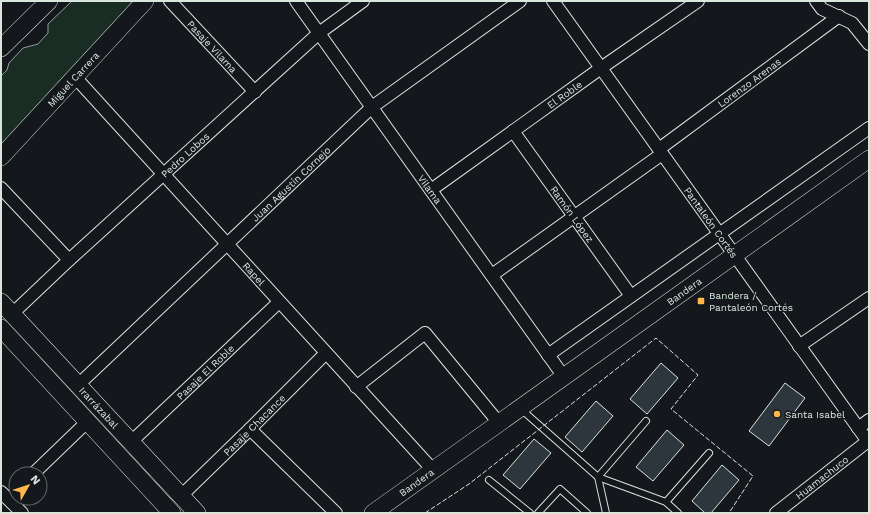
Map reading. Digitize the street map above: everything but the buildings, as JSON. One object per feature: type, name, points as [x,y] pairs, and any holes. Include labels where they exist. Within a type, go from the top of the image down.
[{"type":"street","points":[[1,48],[49,1]]},
{"type":"street","name":"Miguel Carrera","points":[[1,157],[145,1]]},
{"type":"street","name":"Pasaje Vilama","points":[[170,1],[255,92]]},
{"type":"street","name":"Vilama","points":[[296,1],[564,377]]},
{"type":"street","name":"Pedro Lobos","points":[[6,308],[69,260],[319,33],[363,1]]},
{"type":"street","name":"Juan Agustín Cornejo","points":[[78,385],[372,107],[520,1]]},
{"type":"street","name":"Pantaleón Cortés","points":[[553,1],[868,442]]},
{"type":"street","points":[[816,1],[822,9],[852,23],[869,44]]},
{"type":"street","name":"El Roble","points":[[431,190],[696,2]]},
{"type":"street","name":"Lorenzo Arenas","points":[[492,275],[575,216],[839,16]]},
{"type":"street","name":"Rapel","points":[[75,76],[433,470]]},
{"type":"street","points":[[548,355],[869,128]]},
{"type":"street","name":"Ramón López","points":[[513,131],[631,296]]},
{"type":"street","name":"Bandera","points":[[373,513],[869,159]]},
{"type":"street","points":[[1,188],[69,260]]},
{"type":"street","points":[[800,346],[869,298]]},
{"type":"street","name":"Pasaje El Roble","points":[[131,442],[279,302]]},
{"type":"street","name":"Irarrázabal","points":[[6,308],[197,513]]},
{"type":"street","name":"Irarrázabal","points":[[1,328],[172,513]]},
{"type":"street","points":[[356,387],[425,333],[499,423]]},
{"type":"street","name":"Pasaje Chacance","points":[[181,496],[326,353]]},
{"type":"street","points":[[858,428],[869,420]]},
{"type":"street","points":[[41,466],[88,421]]},
{"type":"street","points":[[250,429],[336,513]]},
{"type":"street","name":"Huamachuco","points":[[784,511],[868,442]]},
{"type":"lane","points":[[520,408],[598,477],[666,502],[678,513]]},
{"type":"lane","points":[[598,477],[646,421]]},
{"type":"lane","points":[[666,502],[708,453]]},
{"type":"lane","points":[[598,477],[606,513]]},
{"type":"lane","points":[[489,480],[530,513]]},
{"type":"lane","points":[[538,513],[560,489],[587,513]]},
{"type":"green space","points":[[72,1],[138,1],[1,147],[1,76],[7,70],[9,63],[23,48],[38,44],[48,33],[48,24]]},
{"type":"fence","points":[[425,513],[469,484],[656,338],[698,375],[671,409],[753,476],[729,513]]},
{"type":"place","name":"Bandera / Pantaleón Cortés","points":[[701,301]]},
{"type":"place","name":"Santa Isabel","points":[[777,414]]}]
